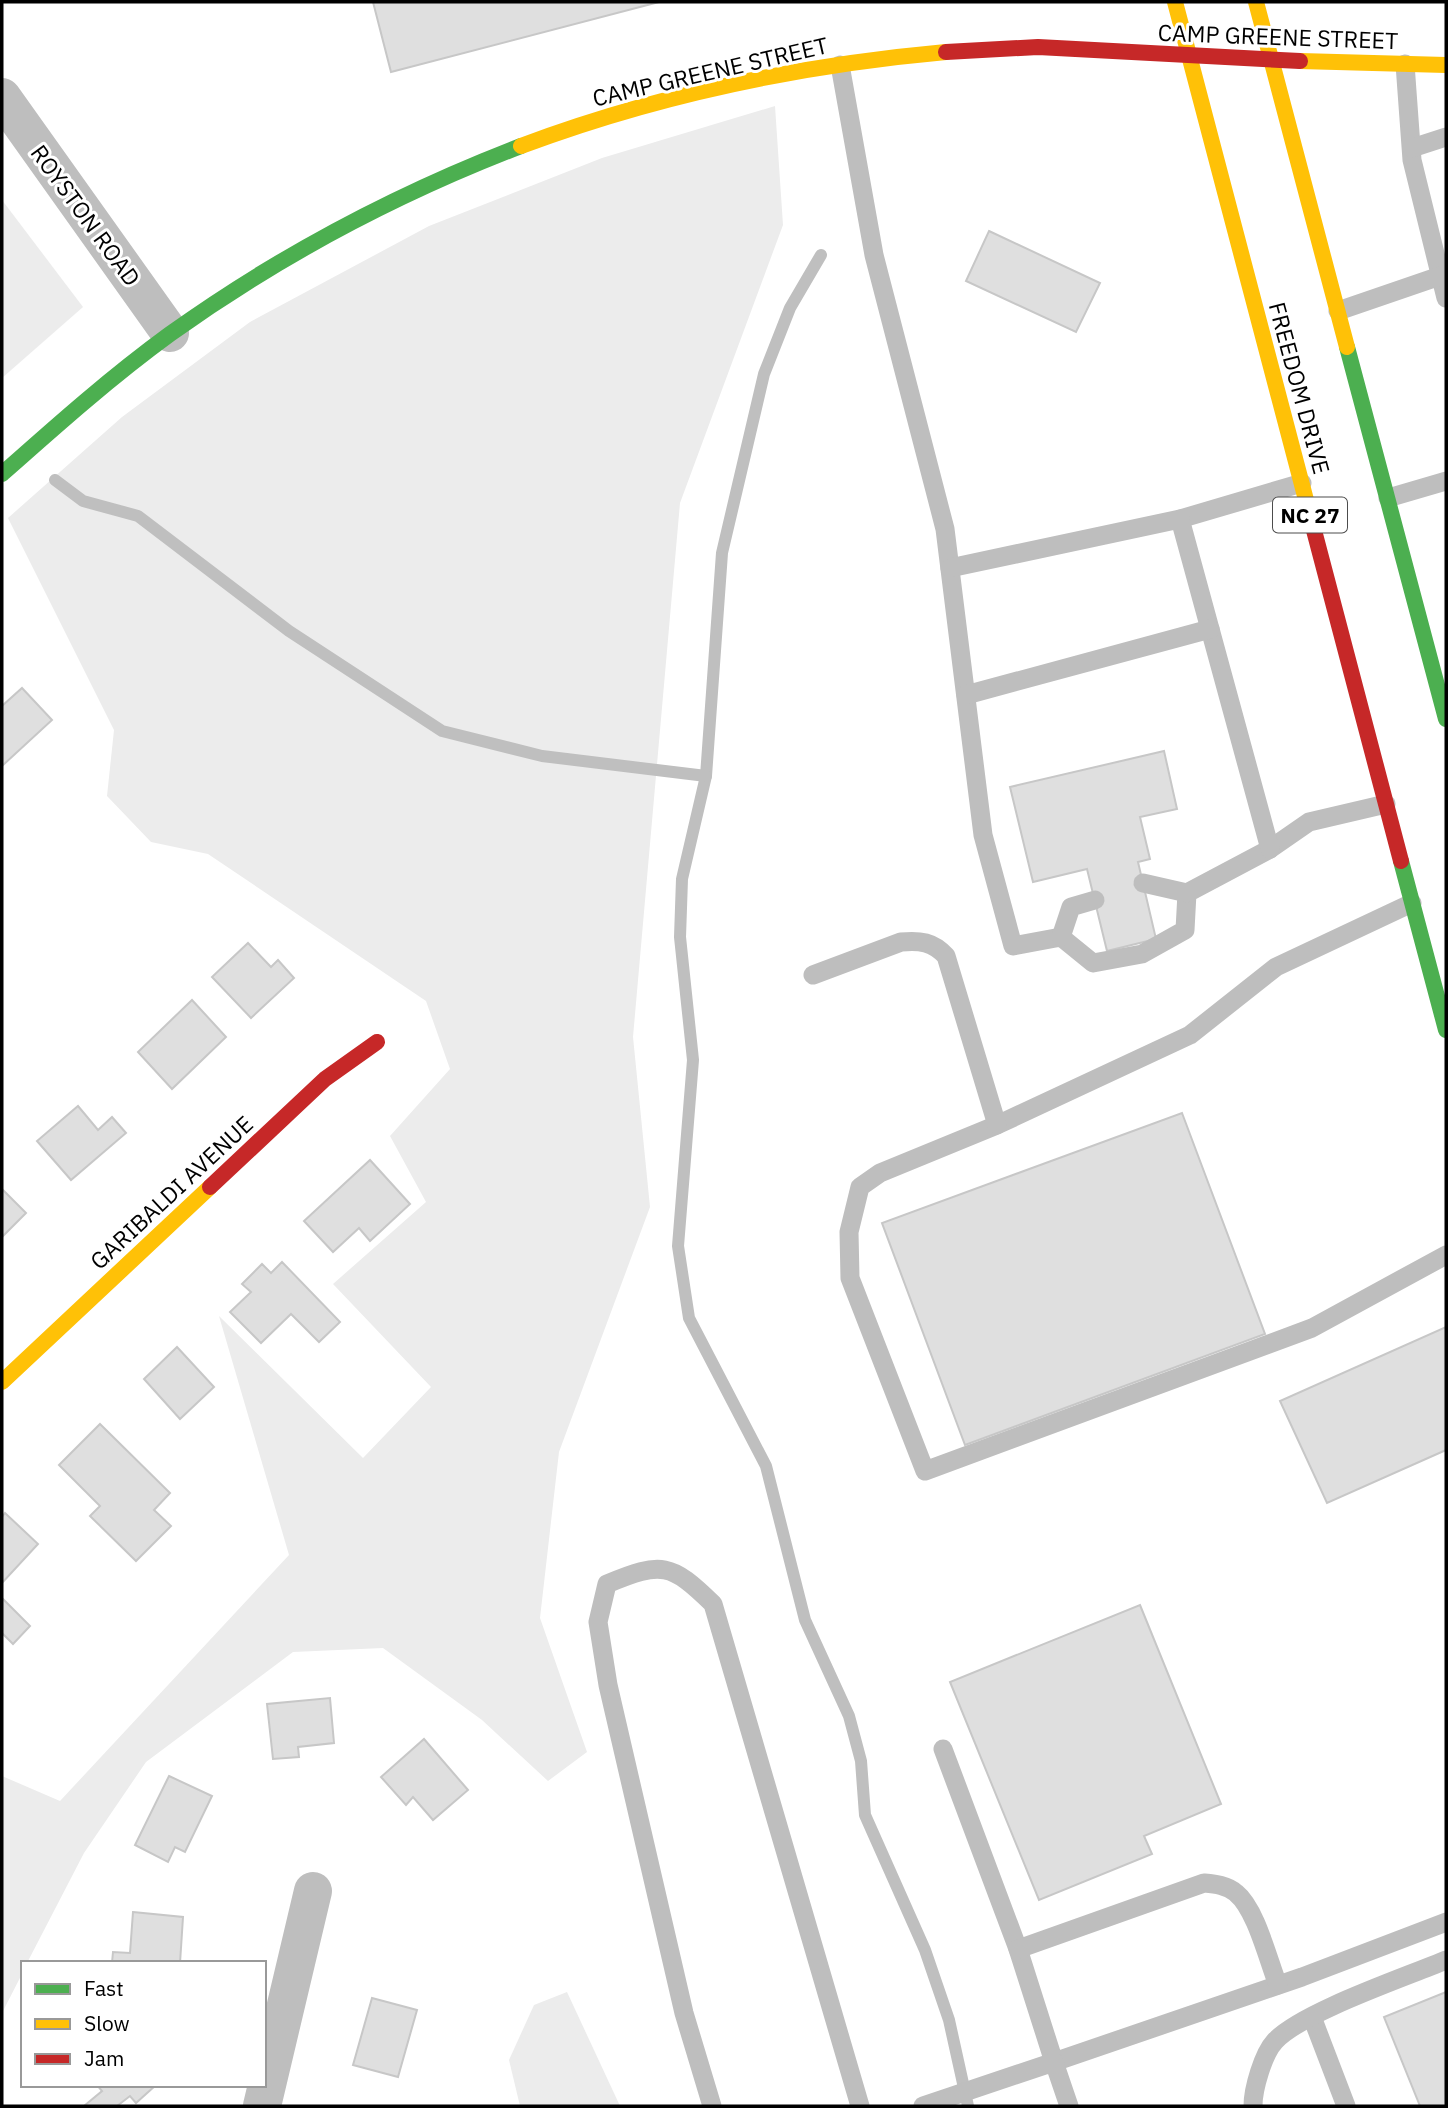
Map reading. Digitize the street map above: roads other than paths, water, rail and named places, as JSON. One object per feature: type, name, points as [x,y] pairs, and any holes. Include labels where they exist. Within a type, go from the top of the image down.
[{"type":"street","name":"FREEDOM DRIVE","points":[[1175,2],[1446,1030]]},
{"type":"street","points":[[1256,2],[1446,719]]},
{"type":"street","name":"CAMP GREENE STREET","points":[[2,474],[73,410],[170,333],[246,283],[378,206],[493,154],[572,126],[663,100],[906,54],[1016,47],[1078,48],[1272,60],[1446,65]]},
{"type":"street","name":"ROYSTON ROAD","points":[[2,97],[170,333]]},
{"type":"street","name":"GARIBALDI AVENUE","points":[[2,1382],[325,1079],[377,1042]]},
{"type":"street","points":[[262,2106],[313,1891]]},
{"type":"lane","points":[[1405,64],[1412,148],[1446,298]]},
{"type":"lane","points":[[840,65],[874,255],[945,529],[984,835],[1013,946],[1061,937],[1093,963],[1142,954],[1185,930],[1187,893]]},
{"type":"lane","points":[[1412,148],[1446,137]]},
{"type":"lane","points":[[1338,311],[1440,276]]},
{"type":"lane","points":[[1388,498],[1446,481]]},
{"type":"lane","points":[[950,568],[1180,519],[1302,483]]},
{"type":"lane","points":[[1180,519],[1270,849]]},
{"type":"lane","points":[[966,695],[1210,629]]},
{"type":"lane","points":[[1143,883],[1187,893],[1270,849],[1309,822],[1387,804]]},
{"type":"lane","points":[[1061,937],[1071,907],[1095,900]]},
{"type":"lane","points":[[1412,903],[1276,967],[1190,1035],[997,1125],[880,1173],[860,1187],[849,1232],[850,1278],[925,1471],[1312,1328],[1446,1255]]},
{"type":"lane","points":[[813,975],[901,942],[916,940],[936,946],[946,956],[997,1125]]},
{"type":"lane","points":[[712,2106],[684,2013],[608,1685],[598,1622],[607,1584],[645,1568],[682,1574],[713,1604],[860,2106]]},
{"type":"lane","points":[[943,1749],[1018,1950],[1069,2106]]},
{"type":"lane","points":[[1018,1950],[1204,1883],[1219,1885],[1236,1893],[1250,1912],[1278,1985]]},
{"type":"lane","points":[[923,2106],[1278,1985],[1446,1922]]},
{"type":"lane","points":[[1253,2106],[1254,2087],[1275,2041],[1312,2017],[1446,1960]]},
{"type":"lane","points":[[1312,2017],[1346,2106]]},
{"type":"waterway","points":[[821,255],[790,308],[764,374],[722,553],[706,776],[682,879],[680,937],[693,1060],[678,1246],[689,1318],[766,1466],[805,1620],[849,1716],[861,1761],[865,1815],[925,1950],[949,2020],[968,2106]]},
{"type":"waterway","points":[[55,480],[83,501],[138,516],[289,631],[442,731],[542,756],[706,776]]}]
